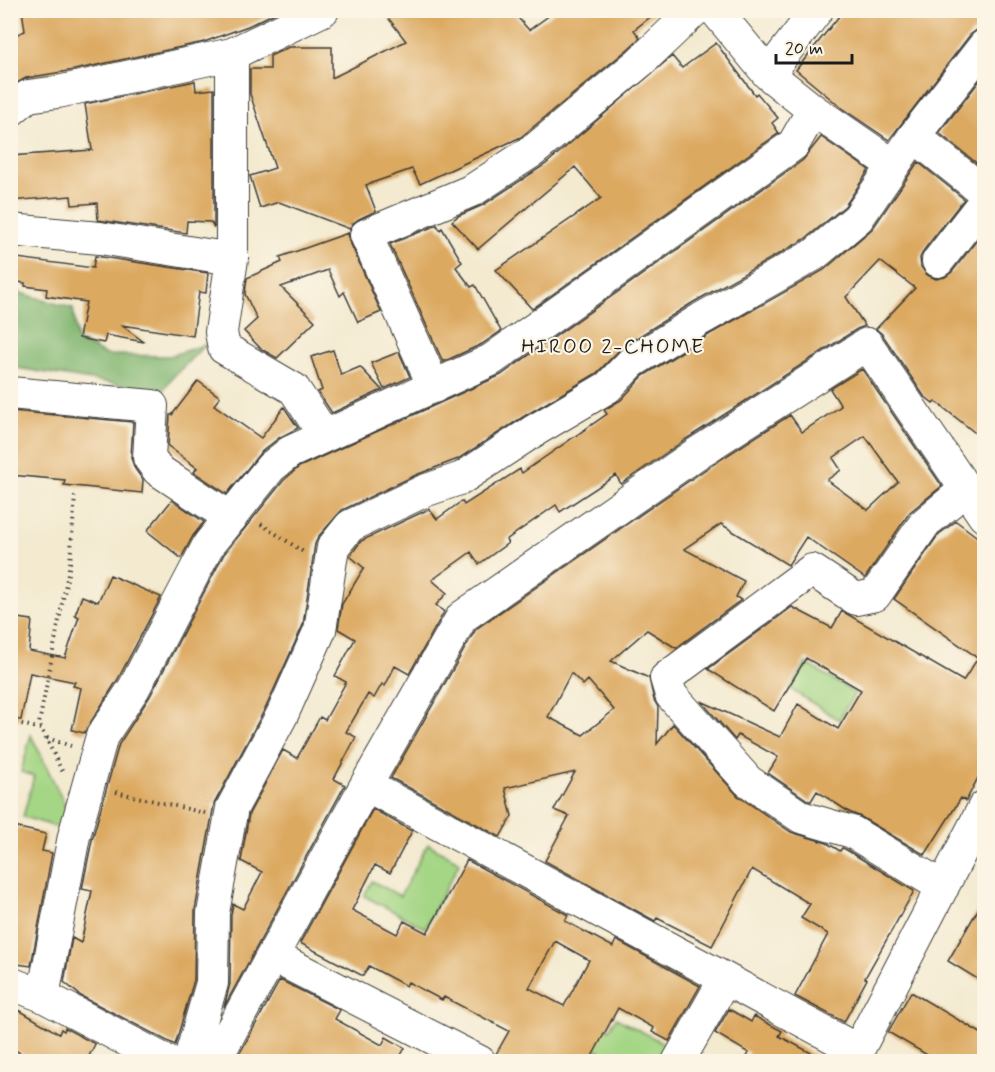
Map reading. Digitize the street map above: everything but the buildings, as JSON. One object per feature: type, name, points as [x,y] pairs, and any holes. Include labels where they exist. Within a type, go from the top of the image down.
[{"type":"street","points":[[10,111],[28,96],[58,92],[232,54],[323,10]]},
{"type":"street","points":[[434,387],[366,235],[473,190],[534,150],[640,62],[695,10]]},
{"type":"street","points":[[716,10],[768,74],[813,110],[893,165]]},
{"type":"street","points":[[768,74],[817,10]]},
{"type":"street","points":[[232,54],[232,259],[221,332],[224,348],[294,389],[325,436]]},
{"type":"street","points":[[189,1062],[212,983],[213,913],[232,808],[282,715],[320,630],[333,547],[350,526],[424,491],[462,478],[532,432],[608,387],[632,362],[701,319],[815,254],[858,218],[914,136],[979,65]]},
{"type":"street","points":[[43,996],[74,836],[102,736],[134,688],[209,544],[271,467],[290,452],[491,360],[793,146],[813,110]]},
{"type":"street","points":[[914,136],[984,192]]},
{"type":"street","points":[[938,261],[984,202]]},
{"type":"street","points":[[10,230],[100,238],[232,259]]},
{"type":"street","points":[[214,1062],[462,617],[696,454],[867,344],[984,516]]},
{"type":"street","points":[[10,393],[153,406],[149,458],[158,470],[234,513]]},
{"type":"street","points":[[943,887],[852,832],[801,818],[748,781],[671,695],[666,678],[812,570],[856,599],[874,595],[925,523],[966,489]]},
{"type":"street","points":[[366,786],[725,979],[854,1056],[984,807]]},
{"type":"street","points":[[273,956],[480,1062]]},
{"type":"street","points":[[678,1062],[725,979]]},
{"type":"street","points":[[10,983],[43,996],[168,1062]]},
{"type":"path","points":[[75,496],[70,563],[39,724],[41,729],[73,791],[87,790],[230,819]]},
{"type":"path","points":[[234,513],[330,569]]},
{"type":"path","points":[[10,722],[41,729]]},
{"type":"green space","points":[[10,291],[73,308],[77,340],[106,355],[170,356],[206,344],[172,378],[160,396],[122,385],[11,367]]},
{"type":"green space","points":[[806,663],[855,693],[839,720],[790,689]]},
{"type":"green space","points":[[31,735],[69,813],[64,829],[23,817],[34,776],[21,772]]},
{"type":"green space","points":[[428,844],[460,862],[425,928],[364,896],[372,881],[400,896]]},
{"type":"green space","points":[[616,1018],[675,1049],[668,1061],[618,1061],[582,1042],[593,1022],[609,1030]]},
{"type":"district","name":"HIROO 2-CHOME","points":[[613,347]]}]
